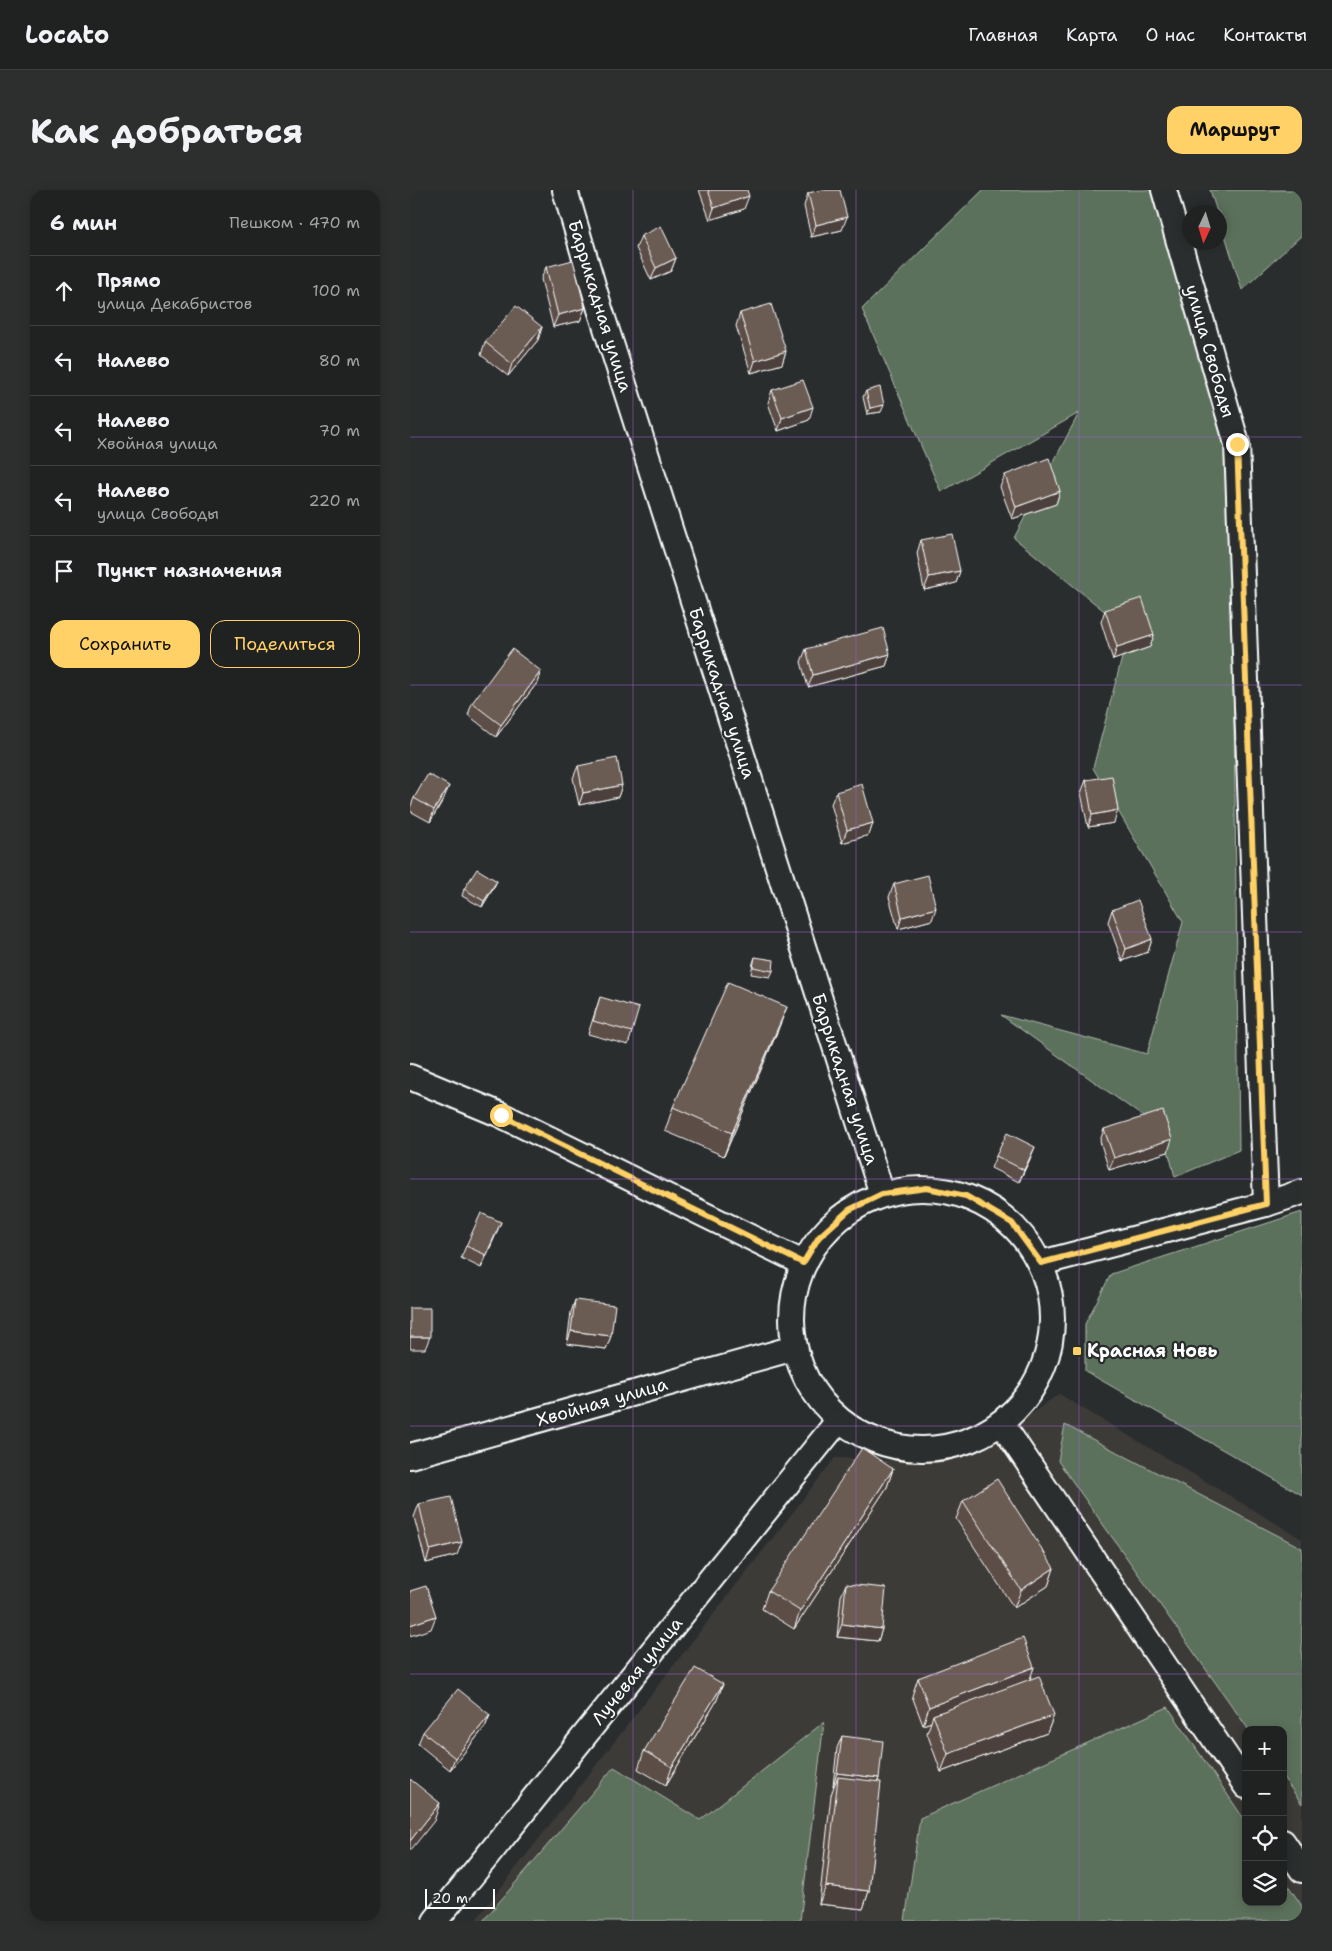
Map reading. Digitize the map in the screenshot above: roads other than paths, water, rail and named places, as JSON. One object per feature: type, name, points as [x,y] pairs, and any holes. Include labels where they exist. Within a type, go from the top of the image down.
[{"type":"street","name":"Баррикадная улица","points":[[565,190],[606,328],[882,1194]]},
{"type":"street","name":"улица Свободы","points":[[1164,190],[1237,444],[1266,1204]]},
{"type":"street","points":[[410,1077],[501,1115],[803,1263]]},
{"type":"street","points":[[927,1188],[966,1196],[1012,1223],[1041,1263],[1054,1308],[1046,1364],[1022,1406],[1002,1424],[977,1439],[909,1450],[869,1440],[838,1421],[811,1390],[794,1348],[791,1307],[803,1263],[819,1237],[849,1210],[882,1194],[927,1188]]},
{"type":"street","points":[[1041,1263],[1266,1204],[1302,1192]]},
{"type":"street","name":"Хвойная улица","points":[[410,1456],[794,1348]]},
{"type":"street","name":"Лучевая улица","points":[[435,1921],[838,1421]]},
{"type":"street","points":[[1002,1424],[1242,1780]]},
{"type":"street","points":[[1287,1848],[1302,1870]]},
{"type":"place","name":"Красная Новь","points":[[1077,1351]]}]
